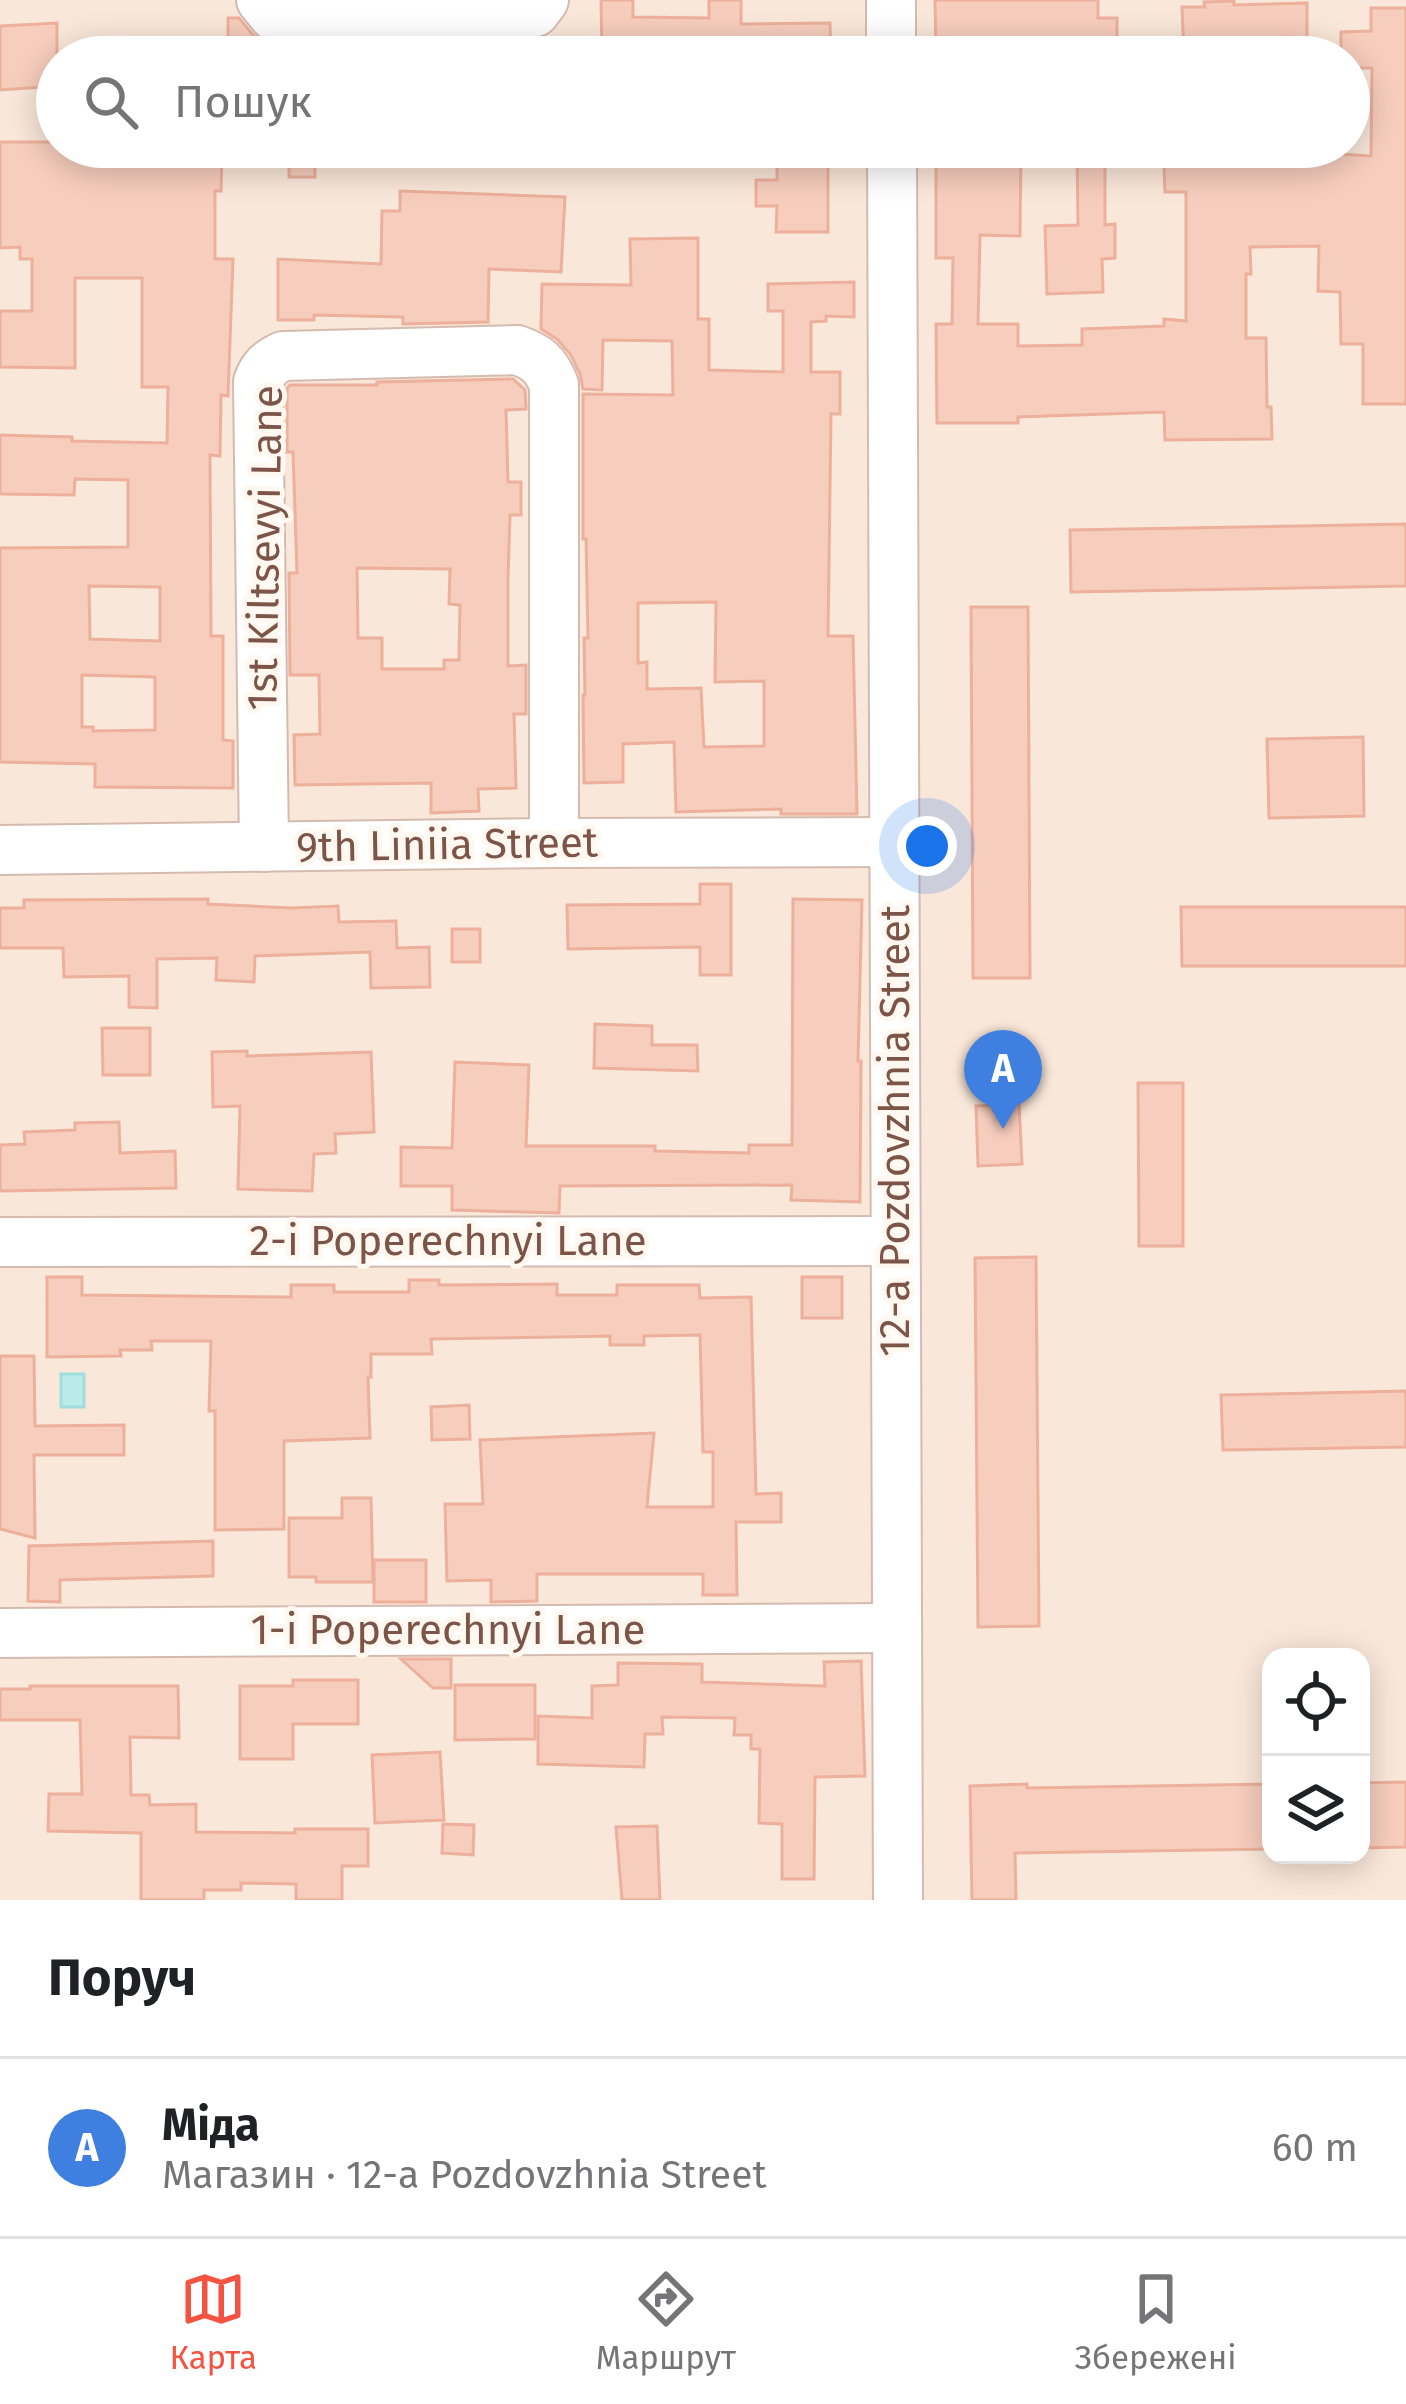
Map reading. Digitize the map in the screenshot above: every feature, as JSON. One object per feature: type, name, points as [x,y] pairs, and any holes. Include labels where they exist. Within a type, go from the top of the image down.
[{"type":"street","points":[[261,0],[285,21],[513,20],[535,12],[544,0]]},
{"type":"street","points":[[891,0],[892,36]]},
{"type":"street","name":"12-a Pozdovzhnia Street","points":[[892,168],[898,1900]]},
{"type":"street","name":"1st Kiltsevyi Lane","points":[[264,847],[258,382],[262,370],[283,356],[517,350],[547,367],[554,385],[554,843]]},
{"type":"street","name":"9th Liniia Street","points":[[0,850],[894,842]]},
{"type":"street","name":"2-i Poperechnyi Lane","points":[[0,1242],[896,1241]]},
{"type":"street","name":"1-i Poperechnyi Lane","points":[[0,1633],[897,1628]]},
{"type":"shaded area","points":[[0,0],[873,0],[873,36],[36,36],[36,168],[873,168],[879,1900],[0,1900]]},
{"type":"shaded area","points":[[907,0],[1406,0],[1406,1900],[919,1900],[908,168],[1370,168],[1370,36],[907,36]]},
{"type":"water","points":[[61,1374],[84,1374],[84,1407],[61,1407]]},
{"type":"building","points":[[601,0],[633,0],[633,17],[709,18],[709,0],[741,0],[741,24],[830,23],[830,36],[602,36]]},
{"type":"building","points":[[935,0],[1098,0],[1098,18],[1117,18],[1117,36],[936,36]]},
{"type":"building","points":[[1204,2],[1307,3],[1307,36],[1183,36],[1182,7],[1205,7]]},
{"type":"building","points":[[1371,8],[1406,8],[1406,404],[1363,404],[1363,344],[1341,344],[1340,292],[1318,291],[1319,246],[1250,247],[1246,338],[1266,338],[1272,439],[1165,440],[1164,412],[1018,417],[1018,423],[937,423],[936,324],[952,324],[953,258],[936,258],[936,168],[1021,168],[1020,236],[980,235],[978,324],[1018,324],[1018,346],[1082,345],[1082,329],[1164,326],[1164,319],[1186,321],[1186,192],[1165,192],[1164,168],[1370,168],[1370,36],[1341,36],[1341,32],[1371,31]]},
{"type":"building","points":[[228,18],[239,18],[255,36],[228,36]]},
{"type":"building","points":[[57,23],[57,36],[36,36],[36,87],[0,90],[0,26]]},
{"type":"building","points":[[0,142],[36,142],[36,168],[222,168],[221,191],[215,191],[215,259],[233,259],[228,396],[221,395],[220,456],[210,455],[211,636],[223,636],[223,740],[233,741],[233,788],[95,787],[95,764],[0,762],[0,548],[128,547],[128,480],[75,479],[74,495],[0,494],[0,435],[167,443],[168,387],[142,387],[142,278],[75,278],[75,368],[0,367],[0,311],[32,311],[32,259],[20,259],[20,247],[0,248]],"holes":[[[89,586],[160,587],[160,641],[90,639]],[[82,675],[155,677],[155,730],[82,727]]]},
{"type":"building","points":[[289,168],[315,168],[315,177],[289,177]]},
{"type":"building","points":[[777,168],[828,168],[828,232],[776,232],[777,206],[756,206],[756,180],[777,180]]},
{"type":"building","points":[[1077,168],[1105,168],[1105,225],[1115,224],[1115,258],[1102,259],[1103,292],[1047,294],[1045,226],[1078,225]]},
{"type":"building","points":[[400,191],[565,197],[561,272],[489,269],[488,322],[403,324],[403,317],[314,315],[314,320],[278,320],[278,259],[381,264],[382,211],[400,211]]},
{"type":"building","points":[[698,238],[698,319],[709,319],[709,370],[783,372],[783,311],[768,311],[768,284],[854,282],[854,317],[826,316],[826,321],[811,322],[811,372],[840,372],[840,414],[831,414],[828,636],[853,636],[857,814],[781,814],[781,809],[676,812],[674,742],[623,744],[623,782],[584,783],[584,638],[588,638],[583,394],[673,395],[672,341],[603,340],[602,390],[583,389],[571,355],[541,329],[542,284],[631,285],[630,239]],"holes":[[[716,602],[715,682],[764,681],[764,746],[704,747],[701,688],[647,689],[647,662],[638,663],[638,603]]]},
{"type":"building","points":[[513,379],[525,390],[526,409],[506,410],[508,482],[521,482],[521,515],[510,515],[508,666],[526,665],[526,714],[514,714],[516,788],[478,789],[479,811],[431,813],[431,783],[295,785],[294,735],[320,734],[319,675],[290,675],[289,573],[297,573],[287,388]],"holes":[[[357,568],[450,569],[449,604],[460,605],[459,660],[444,660],[444,669],[382,669],[382,638],[358,638]]]},
{"type":"building","points":[[1406,524],[1406,586],[1071,592],[1070,530]]},
{"type":"building","points":[[971,607],[1028,607],[1030,978],[973,978]]},
{"type":"building","points":[[1363,737],[1364,816],[1269,818],[1267,739]]},
{"type":"building","points":[[700,884],[731,884],[731,975],[700,975],[700,947],[568,949],[567,905],[700,904]]},
{"type":"building","points":[[208,899],[208,904],[338,906],[339,922],[396,921],[397,948],[429,947],[430,987],[371,988],[370,952],[255,956],[254,982],[216,980],[217,958],[157,959],[157,1008],[129,1007],[129,976],[64,977],[63,948],[0,948],[0,908],[24,908],[24,900]]},
{"type":"building","points":[[793,899],[862,900],[860,1202],[791,1200],[792,1185],[560,1186],[559,1213],[452,1210],[452,1186],[401,1186],[401,1147],[452,1148],[455,1062],[529,1065],[526,1146],[655,1146],[655,1151],[749,1153],[749,1145],[792,1145]]},
{"type":"building","points":[[1181,907],[1406,907],[1406,966],[1182,966]]},
{"type":"building","points":[[452,929],[480,929],[480,962],[452,962]]},
{"type":"building","points":[[595,1024],[652,1026],[652,1045],[697,1045],[698,1071],[594,1068]]},
{"type":"building","points":[[102,1028],[150,1028],[150,1075],[103,1075]]},
{"type":"building","points":[[247,1051],[247,1056],[371,1052],[374,1132],[335,1134],[336,1153],[314,1154],[312,1191],[238,1189],[240,1106],[213,1107],[212,1052]]},
{"type":"building","points":[[1138,1083],[1183,1083],[1183,1246],[1139,1246]]},
{"type":"building","points":[[1019,1104],[1022,1164],[978,1166],[976,1106]]},
{"type":"building","points":[[119,1122],[120,1153],[175,1151],[176,1188],[0,1191],[0,1145],[25,1144],[24,1132],[75,1130],[75,1123]]},
{"type":"building","points":[[1036,1257],[1039,1626],[978,1627],[975,1258]]},
{"type":"building","points":[[47,1277],[82,1277],[82,1295],[291,1297],[291,1285],[334,1285],[334,1292],[409,1292],[409,1280],[439,1280],[439,1285],[557,1284],[557,1295],[617,1295],[617,1285],[699,1285],[700,1298],[751,1297],[756,1494],[781,1493],[781,1522],[736,1522],[737,1595],[703,1595],[703,1574],[537,1574],[537,1601],[491,1602],[491,1580],[447,1581],[445,1504],[483,1504],[480,1440],[654,1433],[647,1507],[713,1507],[713,1452],[703,1452],[700,1335],[644,1336],[644,1345],[610,1345],[610,1336],[431,1339],[432,1354],[371,1354],[370,1438],[284,1441],[284,1529],[215,1530],[211,1341],[151,1341],[152,1350],[120,1350],[121,1356],[47,1357]]},
{"type":"building","points":[[802,1277],[842,1277],[842,1318],[802,1318]]},
{"type":"building","points":[[0,1356],[34,1356],[35,1426],[124,1425],[124,1455],[34,1455],[35,1538],[0,1529]]},
{"type":"building","points":[[1406,1391],[1406,1447],[1223,1450],[1221,1395]]},
{"type":"building","points":[[469,1405],[470,1439],[432,1440],[431,1407]]},
{"type":"building","points":[[342,1498],[371,1498],[373,1582],[289,1577],[289,1518],[342,1518]]},
{"type":"building","points":[[213,1541],[213,1576],[60,1580],[60,1602],[28,1601],[29,1546]]},
{"type":"building","points":[[374,1560],[426,1560],[426,1602],[374,1602]]},
{"type":"building","points":[[401,1659],[451,1659],[451,1688],[433,1688]]},
{"type":"building","points":[[861,1661],[865,1776],[815,1777],[814,1879],[782,1879],[782,1824],[759,1823],[760,1749],[751,1749],[751,1735],[734,1735],[735,1718],[662,1717],[663,1734],[645,1734],[644,1767],[538,1764],[538,1716],[592,1718],[592,1686],[618,1685],[618,1663],[702,1664],[702,1682],[825,1686],[824,1662]]},
{"type":"building","points":[[293,1680],[358,1680],[358,1724],[293,1724],[293,1759],[240,1759],[240,1686],[293,1686]]},
{"type":"building","points":[[455,1685],[535,1685],[535,1739],[455,1740]]},
{"type":"building","points":[[178,1686],[179,1738],[130,1737],[131,1795],[149,1795],[150,1805],[196,1804],[196,1832],[368,1829],[368,1866],[342,1866],[342,1900],[296,1900],[296,1884],[241,1883],[241,1890],[204,1890],[204,1900],[141,1900],[141,1833],[48,1831],[49,1794],[82,1794],[80,1720],[0,1720],[0,1689]]},
{"type":"building","points":[[440,1752],[444,1820],[375,1823],[372,1755]]},
{"type":"building","points":[[1406,1782],[1406,1847],[1370,1848],[1370,1783]]},
{"type":"building","points":[[1262,1784],[1262,1849],[1015,1853],[1016,1900],[972,1900],[970,1786]]},
{"type":"building","points":[[443,1824],[474,1825],[473,1855],[442,1853]]},
{"type":"building","points":[[657,1826],[660,1900],[622,1900],[616,1827]]},
{"type":"place","name":"Міда","points":[[1003,1129]]}]
